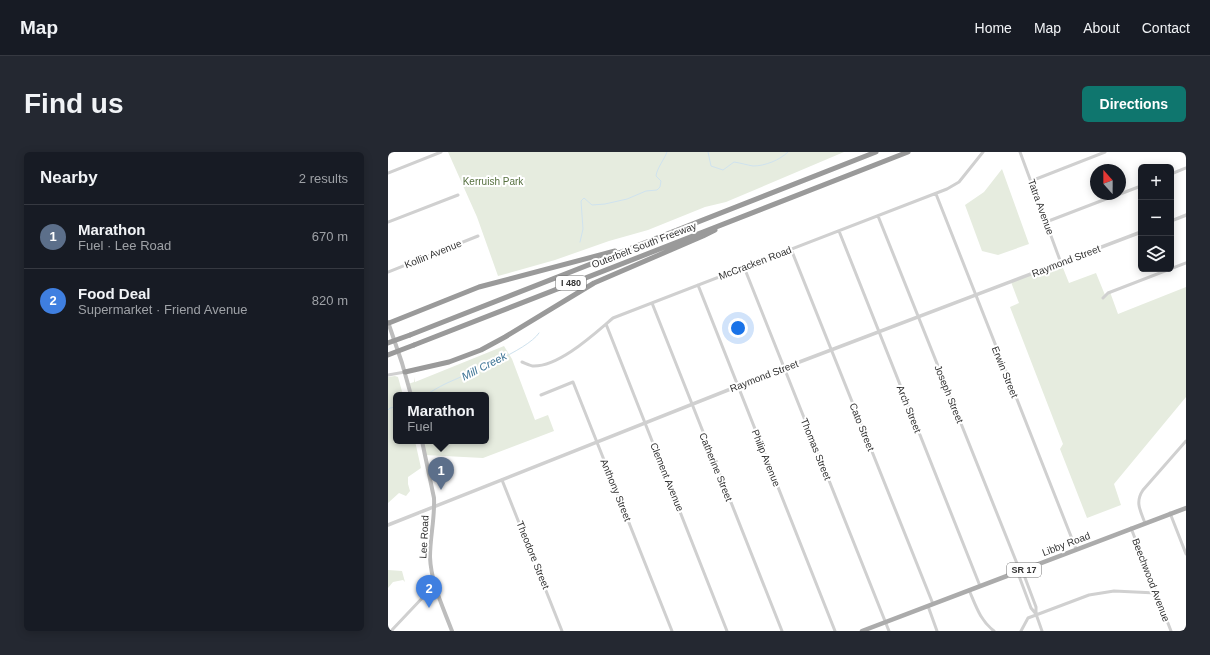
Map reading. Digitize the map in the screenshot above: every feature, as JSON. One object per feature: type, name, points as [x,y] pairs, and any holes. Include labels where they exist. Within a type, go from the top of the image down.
[{"type":"highway","name":"Outerbelt South Freeway","points":[[388,343],[876,152]]},
{"type":"highway","name":"Outerbelt South Freeway","points":[[388,355],[908,152]]},
{"type":"highway","points":[[405,372],[450,362],[487,348],[594,283],[703,236],[729,221]]},
{"type":"highway","points":[[388,323],[459,294],[486,285],[571,264],[600,254],[631,248]]},
{"type":"main road","points":[[388,323],[410,392]]},
{"type":"main road","name":"Lee Road","points":[[423,444],[432,488],[434,506],[430,558],[432,573],[452,631]]},
{"type":"main road","name":"Libby Road","points":[[862,631],[1186,508]]},
{"type":"street","points":[[388,173],[441,152]]},
{"type":"street","name":"McCracken Road","points":[[522,362],[533,366],[558,359],[574,350],[613,318],[947,189],[959,182],[983,152]]},
{"type":"street","name":"Tatra Avenue","points":[[1020,152],[1061,263]]},
{"type":"street","points":[[1031,180],[1105,152]]},
{"type":"street","points":[[1174,173],[1186,168]]},
{"type":"street","points":[[1126,192],[1138,187]]},
{"type":"street","name":"Erwin Street","points":[[936,194],[1076,550]]},
{"type":"street","points":[[388,222],[458,196]]},
{"type":"street","points":[[1046,222],[1104,200]]},
{"type":"street","points":[[1174,220],[1186,215]]},
{"type":"street","name":"Joseph Street","points":[[878,216],[1020,571],[1019,576],[1031,608],[1036,614],[1042,631]]},
{"type":"street","name":"Arch Street","points":[[839,231],[980,586]]},
{"type":"street","name":"Raymond Street","points":[[388,525],[784,368],[1138,233]]},
{"type":"street","name":"Kollin Avenue","points":[[388,272],[478,236]]},
{"type":"street","name":"Cato Street","points":[[791,249],[930,605],[937,631]]},
{"type":"street","points":[[1103,298],[1108,293],[1186,263]]},
{"type":"street","name":"Thomas Street","points":[[744,267],[889,631]]},
{"type":"street","name":"Philip Avenue","points":[[698,285],[835,631]]},
{"type":"street","name":"Catherine Street","points":[[652,303],[782,631]]},
{"type":"street","name":"Clement Avenue","points":[[606,324],[727,631]]},
{"type":"street","points":[[388,375],[405,372]]},
{"type":"street","name":"Anthony Street","points":[[541,395],[573,382],[672,631]]},
{"type":"street","points":[[1145,523],[1138,503],[1139,496],[1186,441]]},
{"type":"street","name":"Theodore Street","points":[[502,480],[562,631]]},
{"type":"street","points":[[1170,514],[1186,554]]},
{"type":"street","name":"Beechwood Avenue","points":[[1131,528],[1171,631]]},
{"type":"street","points":[[391,631],[428,592],[436,587]]},
{"type":"street","points":[[970,590],[980,617],[985,624],[994,631]]},
{"type":"street","points":[[1020,631],[1028,618],[1089,595],[1114,591],[1156,593]]},
{"type":"green space","name":"Kerruish Park","points":[[448,152],[844,152],[726,202],[705,207],[648,230],[609,241],[555,260],[498,276],[477,217]]},
{"type":"green space","points":[[1002,169],[1029,244],[998,255],[982,251],[965,205],[984,192]]},
{"type":"green space","points":[[1061,263],[1069,283],[1096,273],[1105,295],[1110,292],[1118,314],[1186,287],[1186,397],[1114,484],[1121,505],[1087,518],[1060,449],[1063,444],[1010,307],[1019,303],[1011,282]]},
{"type":"green space","points":[[504,346],[512,359],[535,420],[548,415],[554,431],[483,458],[425,455],[423,444],[489,444],[489,392],[410,392],[408,384],[414,382],[414,377],[415,382]]},
{"type":"green space","points":[[388,377],[398,377],[402,392],[393,392],[393,444],[416,444],[421,468],[408,477],[410,491],[406,496],[399,493],[388,503]]},
{"type":"green space","points":[[388,570],[402,571],[405,582],[403,580],[393,582],[388,588]]},
{"type":"waterway","points":[[580,242],[583,229],[581,201],[584,198],[592,205],[605,204],[627,199],[646,191],[657,190],[660,187],[661,181],[656,176],[667,152]]},
{"type":"waterway","points":[[708,152],[711,166],[723,170],[734,162],[753,166],[767,164],[781,158],[788,152]]},
{"type":"waterway","name":"Mill Creek","points":[[431,392],[510,354],[532,340],[539,333]]},
{"type":"waterway","name":"Mill Creek","points":[[388,410],[393,408]]},
{"type":"place","name":"Marathon","points":[[441,490]]},
{"type":"place","name":"Food Deal","points":[[429,608]]}]
